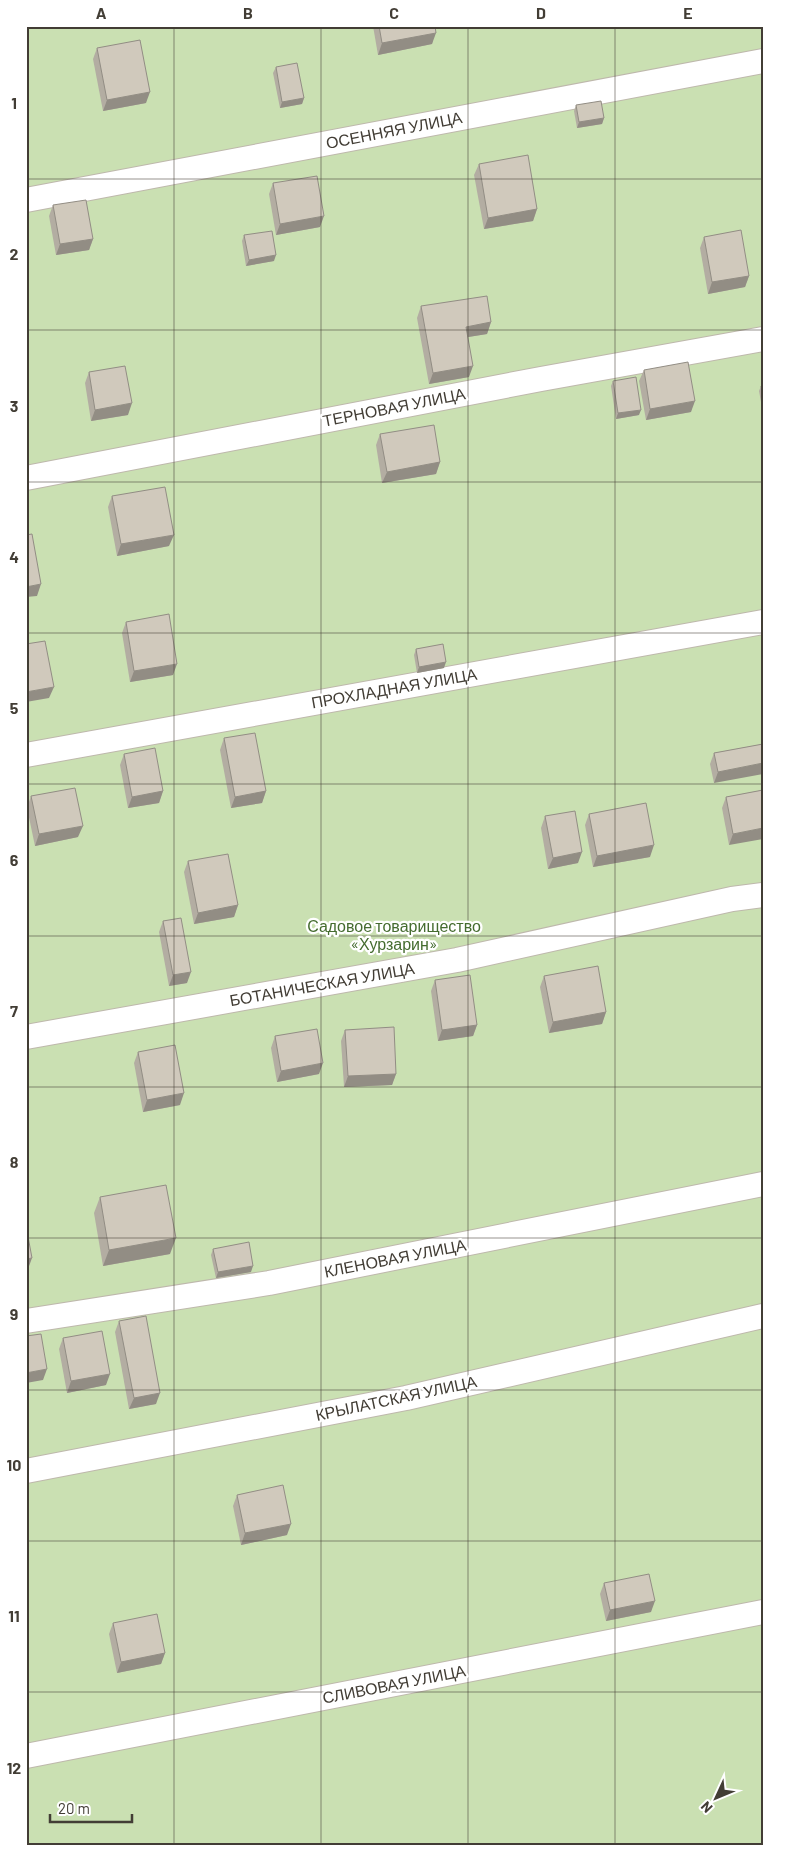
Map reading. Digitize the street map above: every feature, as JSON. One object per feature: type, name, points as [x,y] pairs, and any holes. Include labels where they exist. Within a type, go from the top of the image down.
[{"type":"street","name":"ОСЕННЯЯ УЛИЦА","points":[[26,200],[763,61]]},
{"type":"street","name":"ТЕРНОВАЯ УЛИЦА","points":[[26,478],[541,379],[763,339]]},
{"type":"street","name":"ПРОХЛАДНАЯ УЛИЦА","points":[[26,755],[763,622]]},
{"type":"street","name":"БОТАНИЧЕСКАЯ УЛИЦА","points":[[26,1037],[457,960],[723,901],[763,895]]},
{"type":"street","name":"КЛЕНОВАЯ УЛИЦА","points":[[26,1322],[269,1283],[763,1184]]},
{"type":"street","name":"КРЫЛАТСКАЯ УЛИЦА","points":[[26,1470],[406,1398],[763,1316]]},
{"type":"street","name":"СЛИВОВАЯ УЛИЦА","points":[[26,1756],[763,1612]]},
{"type":"green space","name":"Садовое товарищество «Хурзарин»","points":[[26,26],[763,26],[763,1845],[26,1845]]},
{"type":"building","points":[[379,26],[435,26],[436,33],[382,43]]},
{"type":"building","points":[[140,40],[150,92],[107,100],[97,48]]},
{"type":"building","points":[[297,63],[304,98],[282,102],[276,67]]},
{"type":"building","points":[[601,101],[604,118],[579,122],[576,105]]},
{"type":"building","points":[[528,155],[537,209],[488,218],[479,164]]},
{"type":"building","points":[[317,176],[324,216],[280,224],[273,183]]},
{"type":"building","points":[[86,200],[93,239],[60,244],[53,205]]},
{"type":"building","points":[[741,230],[749,276],[712,282],[704,237]]},
{"type":"building","points":[[272,231],[276,255],[249,260],[244,235]]},
{"type":"building","points":[[487,296],[491,322],[466,327],[473,366],[433,373],[421,306]]},
{"type":"building","points":[[688,362],[695,401],[650,409],[644,370]]},
{"type":"building","points":[[125,366],[132,403],[95,410],[89,372]]},
{"type":"building","points":[[636,377],[641,410],[618,413],[613,381]]},
{"type":"building","points":[[434,425],[440,462],[387,472],[380,434]]},
{"type":"building","points":[[165,487],[174,535],[121,544],[112,496]]},
{"type":"building","points":[[32,534],[41,584],[26,587],[26,535]]},
{"type":"building","points":[[169,614],[177,664],[134,671],[126,622]]},
{"type":"building","points":[[45,641],[54,687],[26,692],[26,644]]},
{"type":"building","points":[[443,644],[446,662],[419,667],[416,649]]},
{"type":"building","points":[[255,733],[266,791],[235,797],[224,738]]},
{"type":"building","points":[[763,744],[763,763],[718,772],[714,753]]},
{"type":"building","points":[[155,748],[163,791],[132,797],[124,754]]},
{"type":"building","points":[[75,788],[83,826],[39,834],[31,796]]},
{"type":"building","points":[[763,790],[763,828],[733,834],[726,797]]},
{"type":"building","points":[[646,803],[654,845],[597,856],[589,814]]},
{"type":"building","points":[[575,811],[582,852],[553,858],[545,816]]},
{"type":"building","points":[[228,854],[238,905],[198,913],[188,861]]},
{"type":"building","points":[[181,918],[191,972],[173,975],[163,921]]},
{"type":"building","points":[[598,966],[606,1012],[553,1022],[544,976]]},
{"type":"building","points":[[470,975],[477,1025],[442,1030],[435,980]]},
{"type":"building","points":[[394,1027],[396,1074],[348,1076],[345,1030]]},
{"type":"building","points":[[317,1029],[323,1063],[281,1071],[275,1036]]},
{"type":"building","points":[[175,1045],[184,1093],[147,1100],[138,1052]]},
{"type":"building","points":[[166,1185],[176,1238],[109,1250],[100,1197]]},
{"type":"building","points":[[26,1226],[32,1258],[26,1259]]},
{"type":"building","points":[[249,1242],[253,1266],[218,1272],[213,1249]]},
{"type":"building","points":[[146,1316],[160,1393],[134,1398],[119,1321]]},
{"type":"building","points":[[102,1331],[110,1374],[71,1381],[63,1338]]},
{"type":"building","points":[[41,1334],[47,1369],[26,1373],[26,1336]]},
{"type":"building","points":[[283,1485],[291,1524],[245,1533],[237,1495]]},
{"type":"building","points":[[649,1574],[655,1601],[610,1610],[604,1583]]},
{"type":"building","points":[[157,1614],[165,1653],[121,1662],[113,1623]]}]
